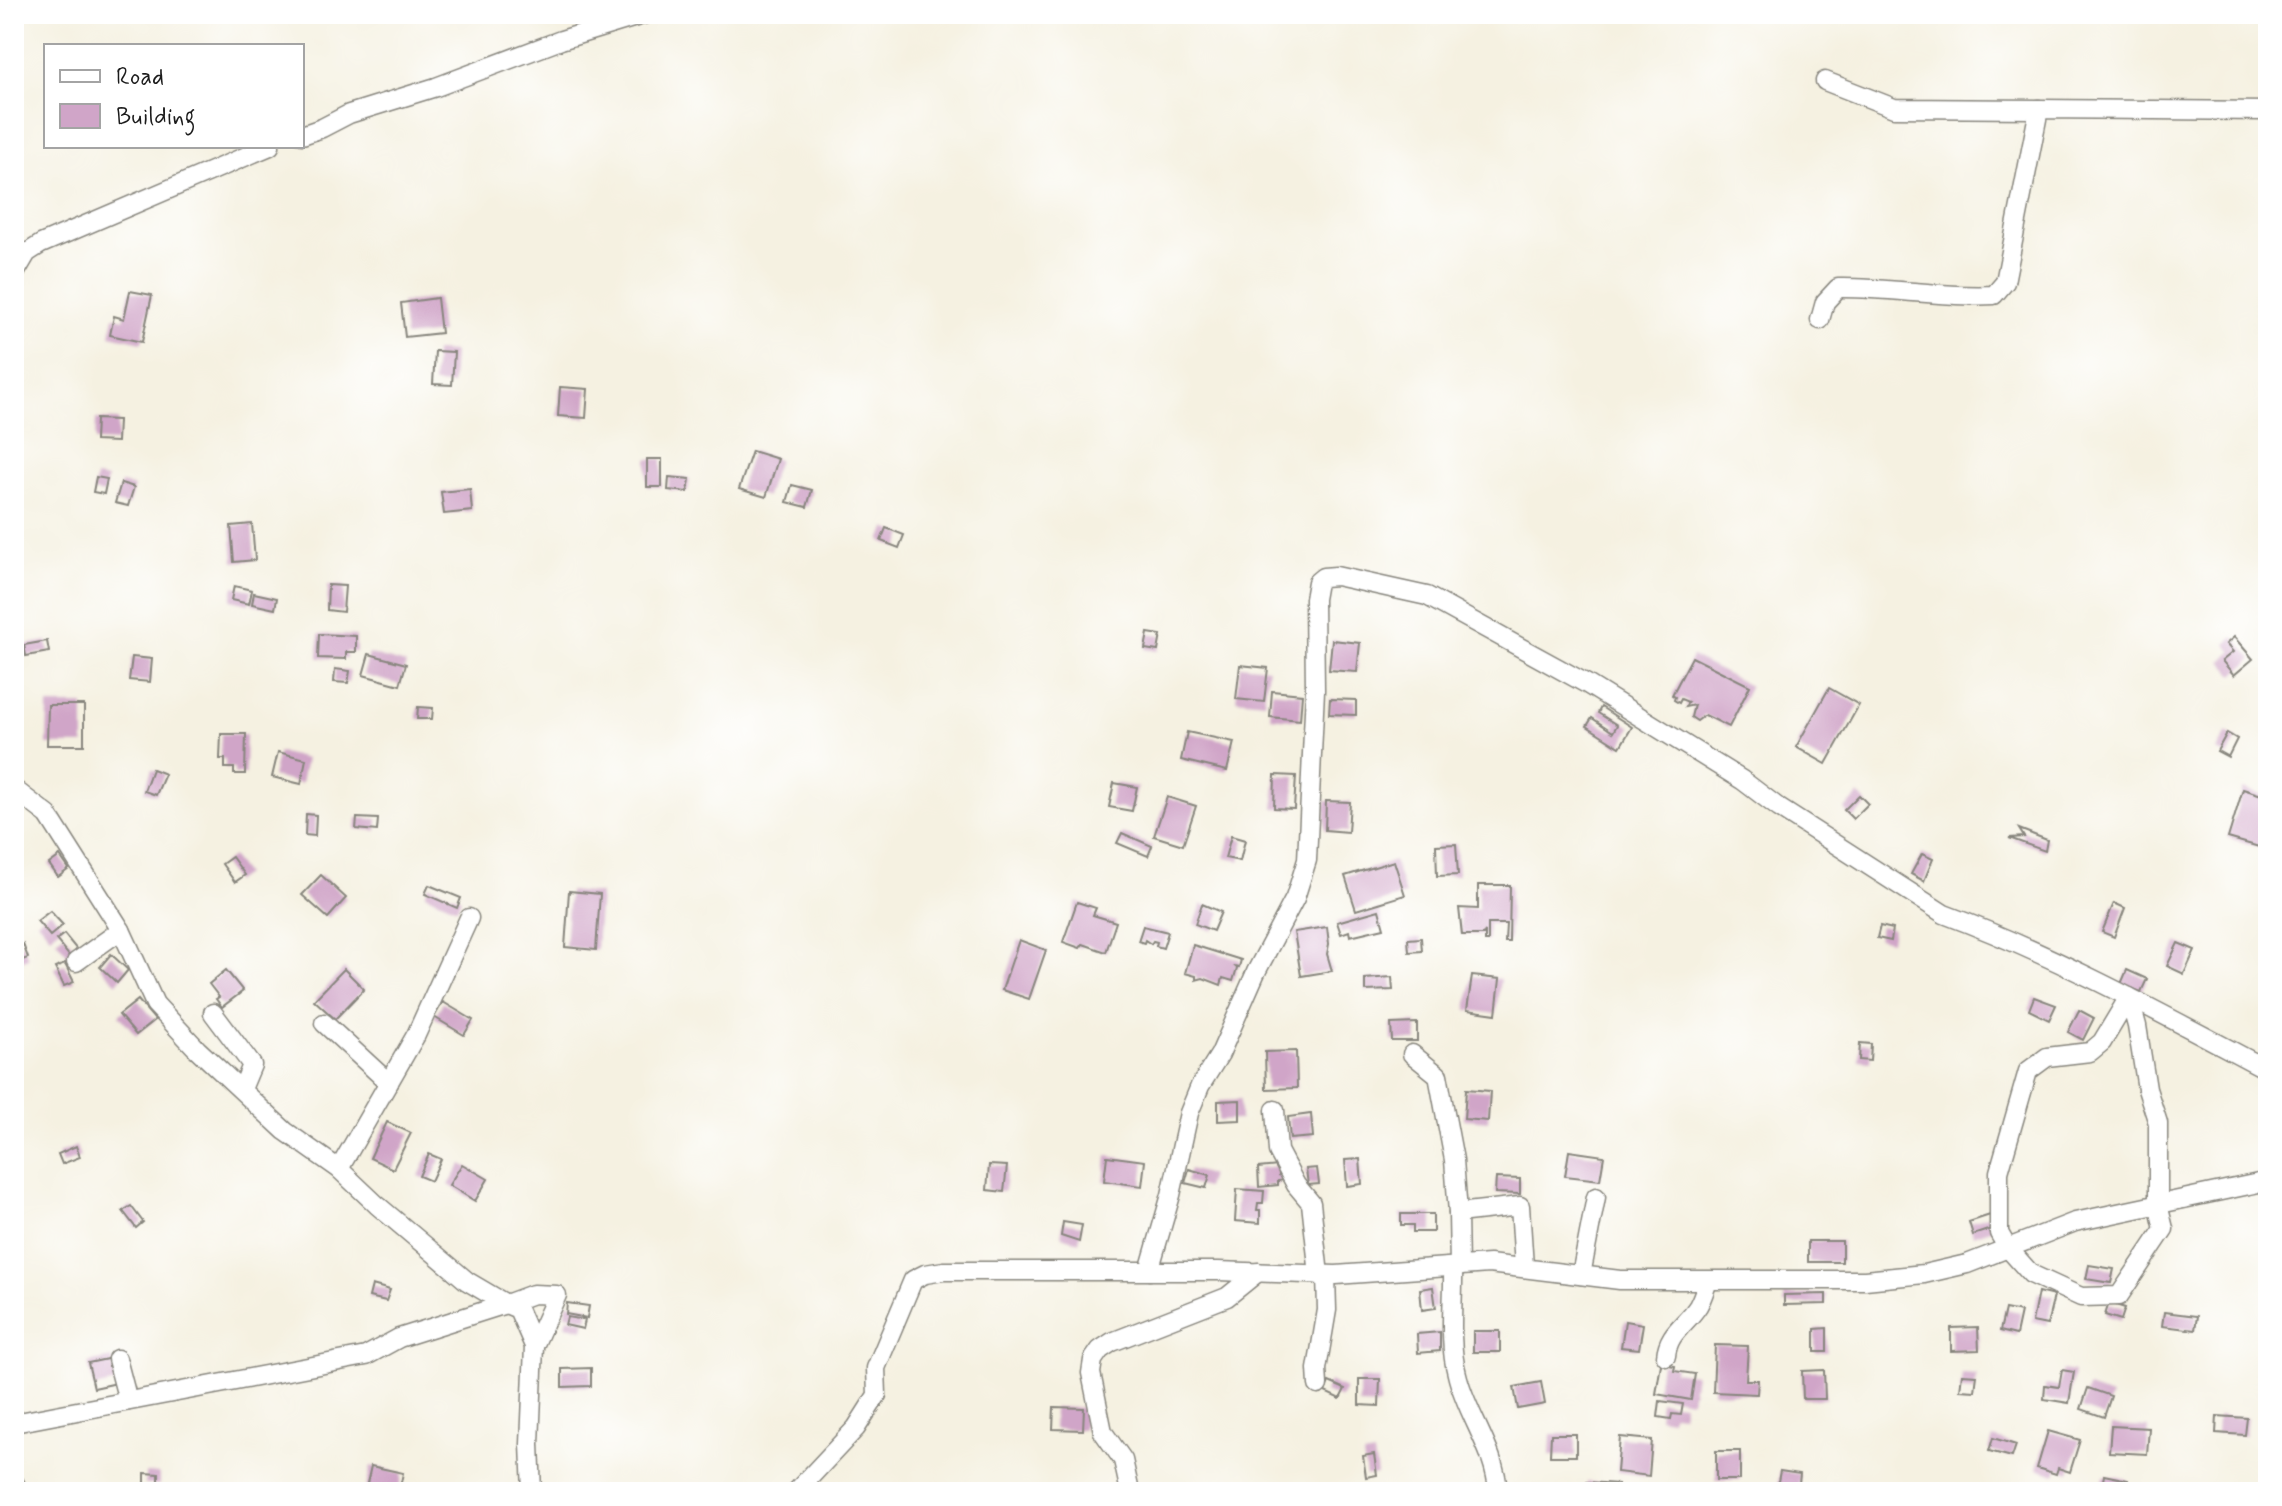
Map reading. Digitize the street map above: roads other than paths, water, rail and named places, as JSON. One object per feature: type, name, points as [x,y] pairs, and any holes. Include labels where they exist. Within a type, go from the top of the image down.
[{"type":"street","points":[[304,134],[349,114],[436,87],[561,40],[646,14]]},
{"type":"street","points":[[1825,81],[1894,108],[2268,111]]},
{"type":"street","points":[[1820,320],[1825,302],[1838,288],[1878,287],[1964,297],[1994,295],[2005,282],[2039,109]]},
{"type":"street","points":[[14,275],[27,253],[41,244],[265,148]]},
{"type":"street","points":[[1149,1271],[1171,1195],[1189,1113],[1295,898],[1307,860],[1315,690],[1314,599],[1317,582],[1323,577],[1336,576],[1427,596],[1638,714],[1944,914],[1998,934],[2129,997],[2268,1070]]},
{"type":"street","points":[[14,789],[48,815],[121,930],[155,1004],[197,1049],[285,1131],[339,1169],[467,1281],[518,1309],[534,1346]]},
{"type":"street","points":[[339,1169],[416,1035],[469,918]]},
{"type":"street","points":[[76,962],[121,930]]},
{"type":"street","points":[[2129,997],[2147,1089],[2158,1123],[2158,1204],[2164,1229],[2119,1296],[2081,1297],[2031,1274],[2007,1247],[1999,1233],[1999,1172],[2028,1071],[2047,1057],[2090,1052],[2102,1042],[2129,997]]},
{"type":"street","points":[[213,1013],[252,1065],[242,1089]]},
{"type":"street","points":[[324,1023],[389,1083]]},
{"type":"street","points":[[1412,1054],[1438,1075],[1454,1160],[1458,1213],[1453,1357],[1466,1402],[1486,1446],[1498,1492]]},
{"type":"street","points":[[1275,1110],[1278,1151],[1296,1185],[1311,1203],[1327,1310],[1317,1369],[1318,1385]]},
{"type":"street","points":[[796,1492],[856,1428],[877,1395],[876,1368],[913,1280],[925,1274],[944,1271],[1149,1271],[1322,1275],[1489,1264],[1620,1280],[1865,1280],[1924,1274],[1967,1264],[2075,1222],[2268,1181]]},
{"type":"street","points":[[1581,1275],[1596,1197]]},
{"type":"street","points":[[1458,1213],[1520,1206],[1524,1267]]},
{"type":"street","points":[[1130,1492],[1123,1460],[1103,1432],[1091,1373],[1093,1360],[1100,1350],[1112,1342],[1227,1297],[1258,1272]]},
{"type":"street","points":[[1666,1356],[1667,1345],[1697,1307],[1708,1281]]},
{"type":"street","points":[[14,1423],[366,1356],[399,1338],[533,1294],[557,1295],[534,1346],[530,1444],[532,1492]]},
{"type":"street","points":[[117,1359],[128,1401]]},
{"type":"street","points":[[14,1482],[19,1492]]}]
